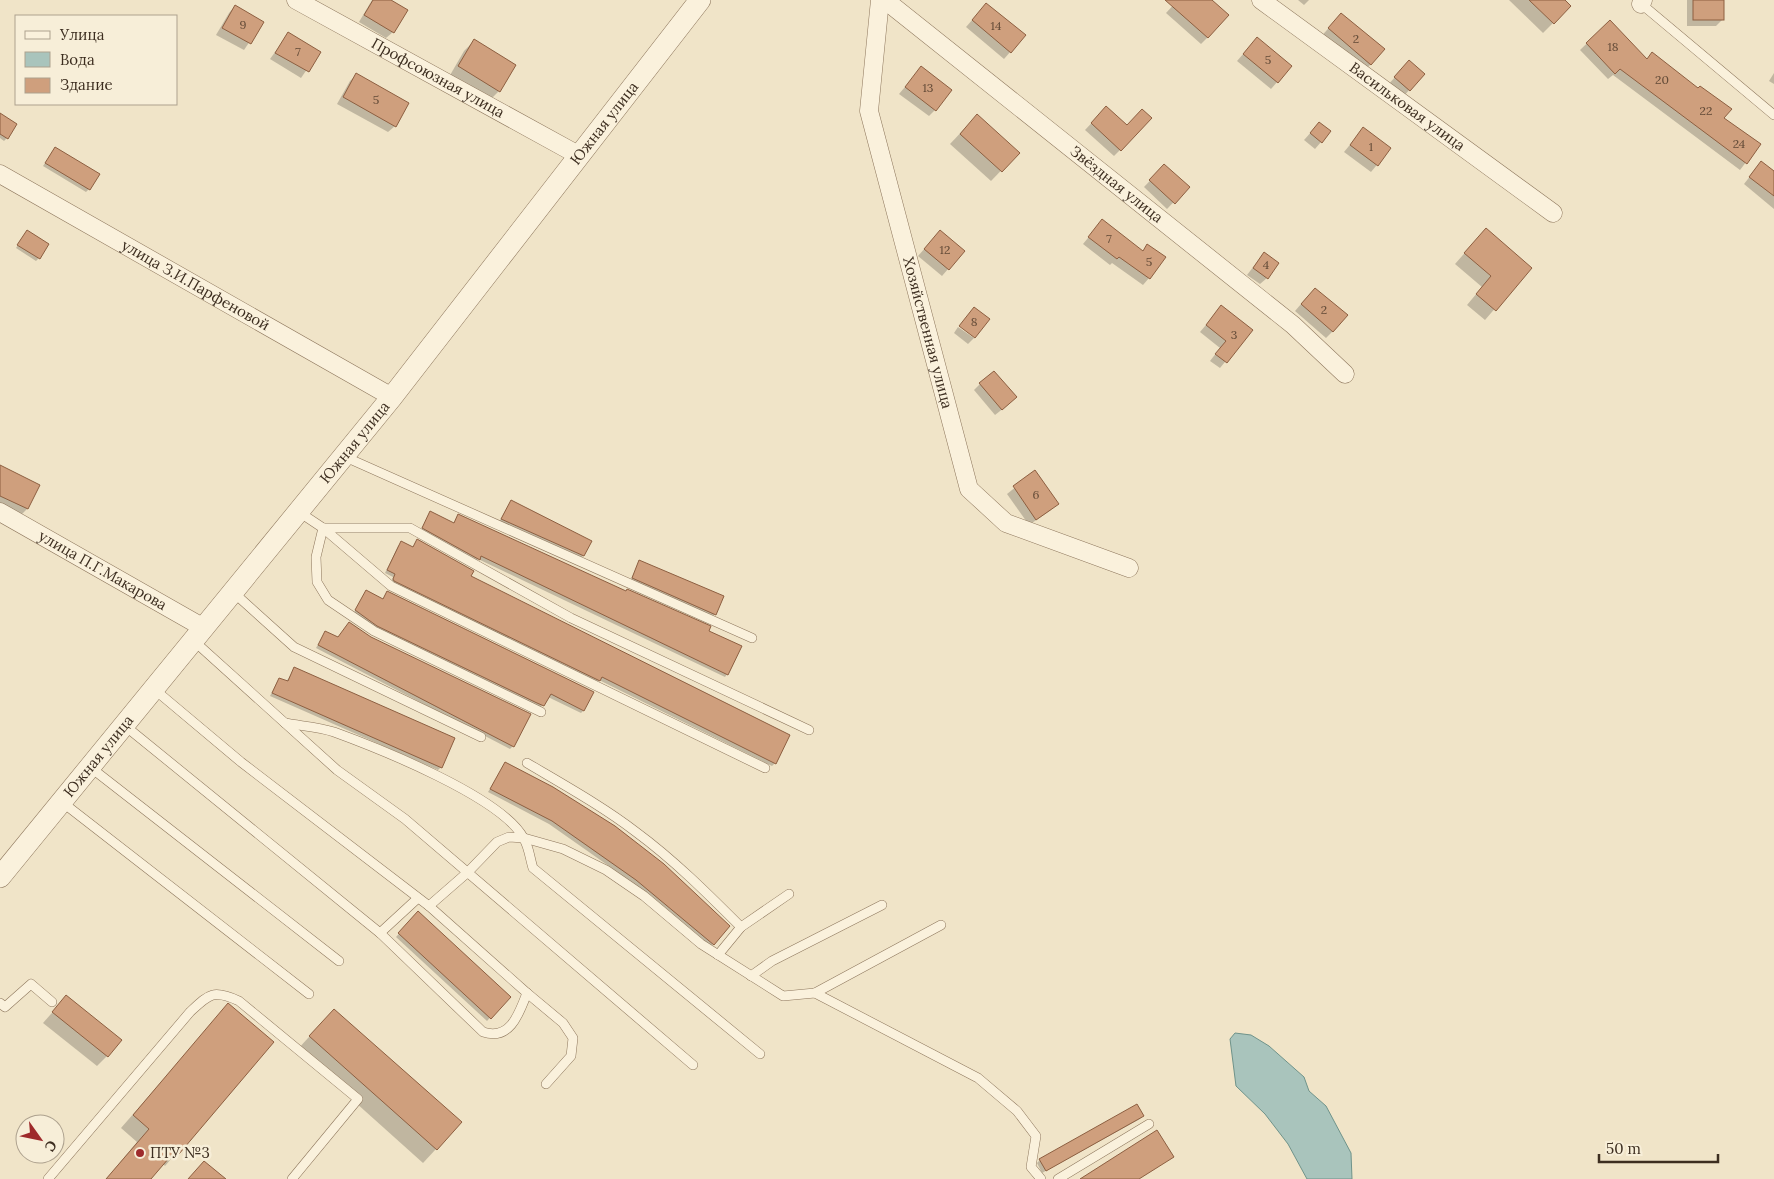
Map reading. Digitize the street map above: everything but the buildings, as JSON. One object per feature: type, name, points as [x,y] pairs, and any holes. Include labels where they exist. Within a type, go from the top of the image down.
[{"type":"street","name":"Профсоюзная улица","points":[[296,0],[580,156]]},
{"type":"street","name":"Южная улица","points":[[0,877],[392,397],[700,0]]},
{"type":"street","name":"Хозяйственная улица","points":[[880,0],[869,111],[969,488],[1006,523],[1129,568]]},
{"type":"street","name":"Звёздная улица","points":[[885,0],[1293,325],[1345,374]]},
{"type":"street","name":"Васильковая улица","points":[[1261,0],[1553,214]]},
{"type":"street","name":"улица З.И.Парфеновой","points":[[0,174],[392,397]]},
{"type":"street","name":"улица П.Г.Макарова","points":[[0,512],[198,634]]},
{"type":"lane","points":[[1640,1],[1774,115]]},
{"type":"lane","points":[[343,456],[752,638]]},
{"type":"lane","points":[[298,512],[323,528],[391,586],[765,768]]},
{"type":"lane","points":[[323,528],[316,556],[317,582],[328,600],[374,631],[541,712]]},
{"type":"lane","points":[[323,528],[410,528],[571,618],[809,730]]},
{"type":"lane","points":[[233,592],[294,647],[480,738]]},
{"type":"lane","points":[[198,634],[285,723],[337,770],[405,819],[693,1065]]},
{"type":"lane","points":[[154,689],[241,762],[429,906],[526,993],[563,1023],[573,1038],[571,1056],[546,1084]]},
{"type":"lane","points":[[285,723],[332,732],[439,777],[482,800],[505,816],[524,838],[533,868],[760,1054]]},
{"type":"lane","points":[[124,725],[380,933],[483,1032],[492,1035],[505,1032],[517,1020],[526,993]]},
{"type":"lane","points":[[527,763],[583,796],[637,832],[698,884],[741,926]]},
{"type":"lane","points":[[90,766],[339,961]]},
{"type":"lane","points":[[62,802],[310,994]]},
{"type":"lane","points":[[429,906],[468,872],[497,842],[509,837],[524,838],[563,849],[606,870],[644,896],[702,944],[783,996],[816,993],[941,925]]},
{"type":"lane","points":[[718,955],[741,926],[789,894]]},
{"type":"lane","points":[[380,933],[418,898]]},
{"type":"lane","points":[[751,976],[772,961],[882,905]]},
{"type":"lane","points":[[0,1003],[5,1007],[31,984],[52,1002]]},
{"type":"lane","points":[[48,1179],[190,1012],[208,996],[222,993],[239,1001],[358,1099],[292,1179]]},
{"type":"lane","points":[[816,993],[978,1078],[1017,1111],[1036,1136],[1031,1167],[1041,1179]]},
{"type":"lane","points":[[1058,1179],[1149,1124]]},
{"type":"water","points":[[1235,1033],[1251,1035],[1269,1046],[1304,1077],[1309,1091],[1326,1106],[1351,1153],[1352,1179],[1307,1179],[1288,1144],[1265,1114],[1236,1086],[1230,1039]]},
{"type":"place","name":"ПТУ №3","points":[[140,1153]]}]
